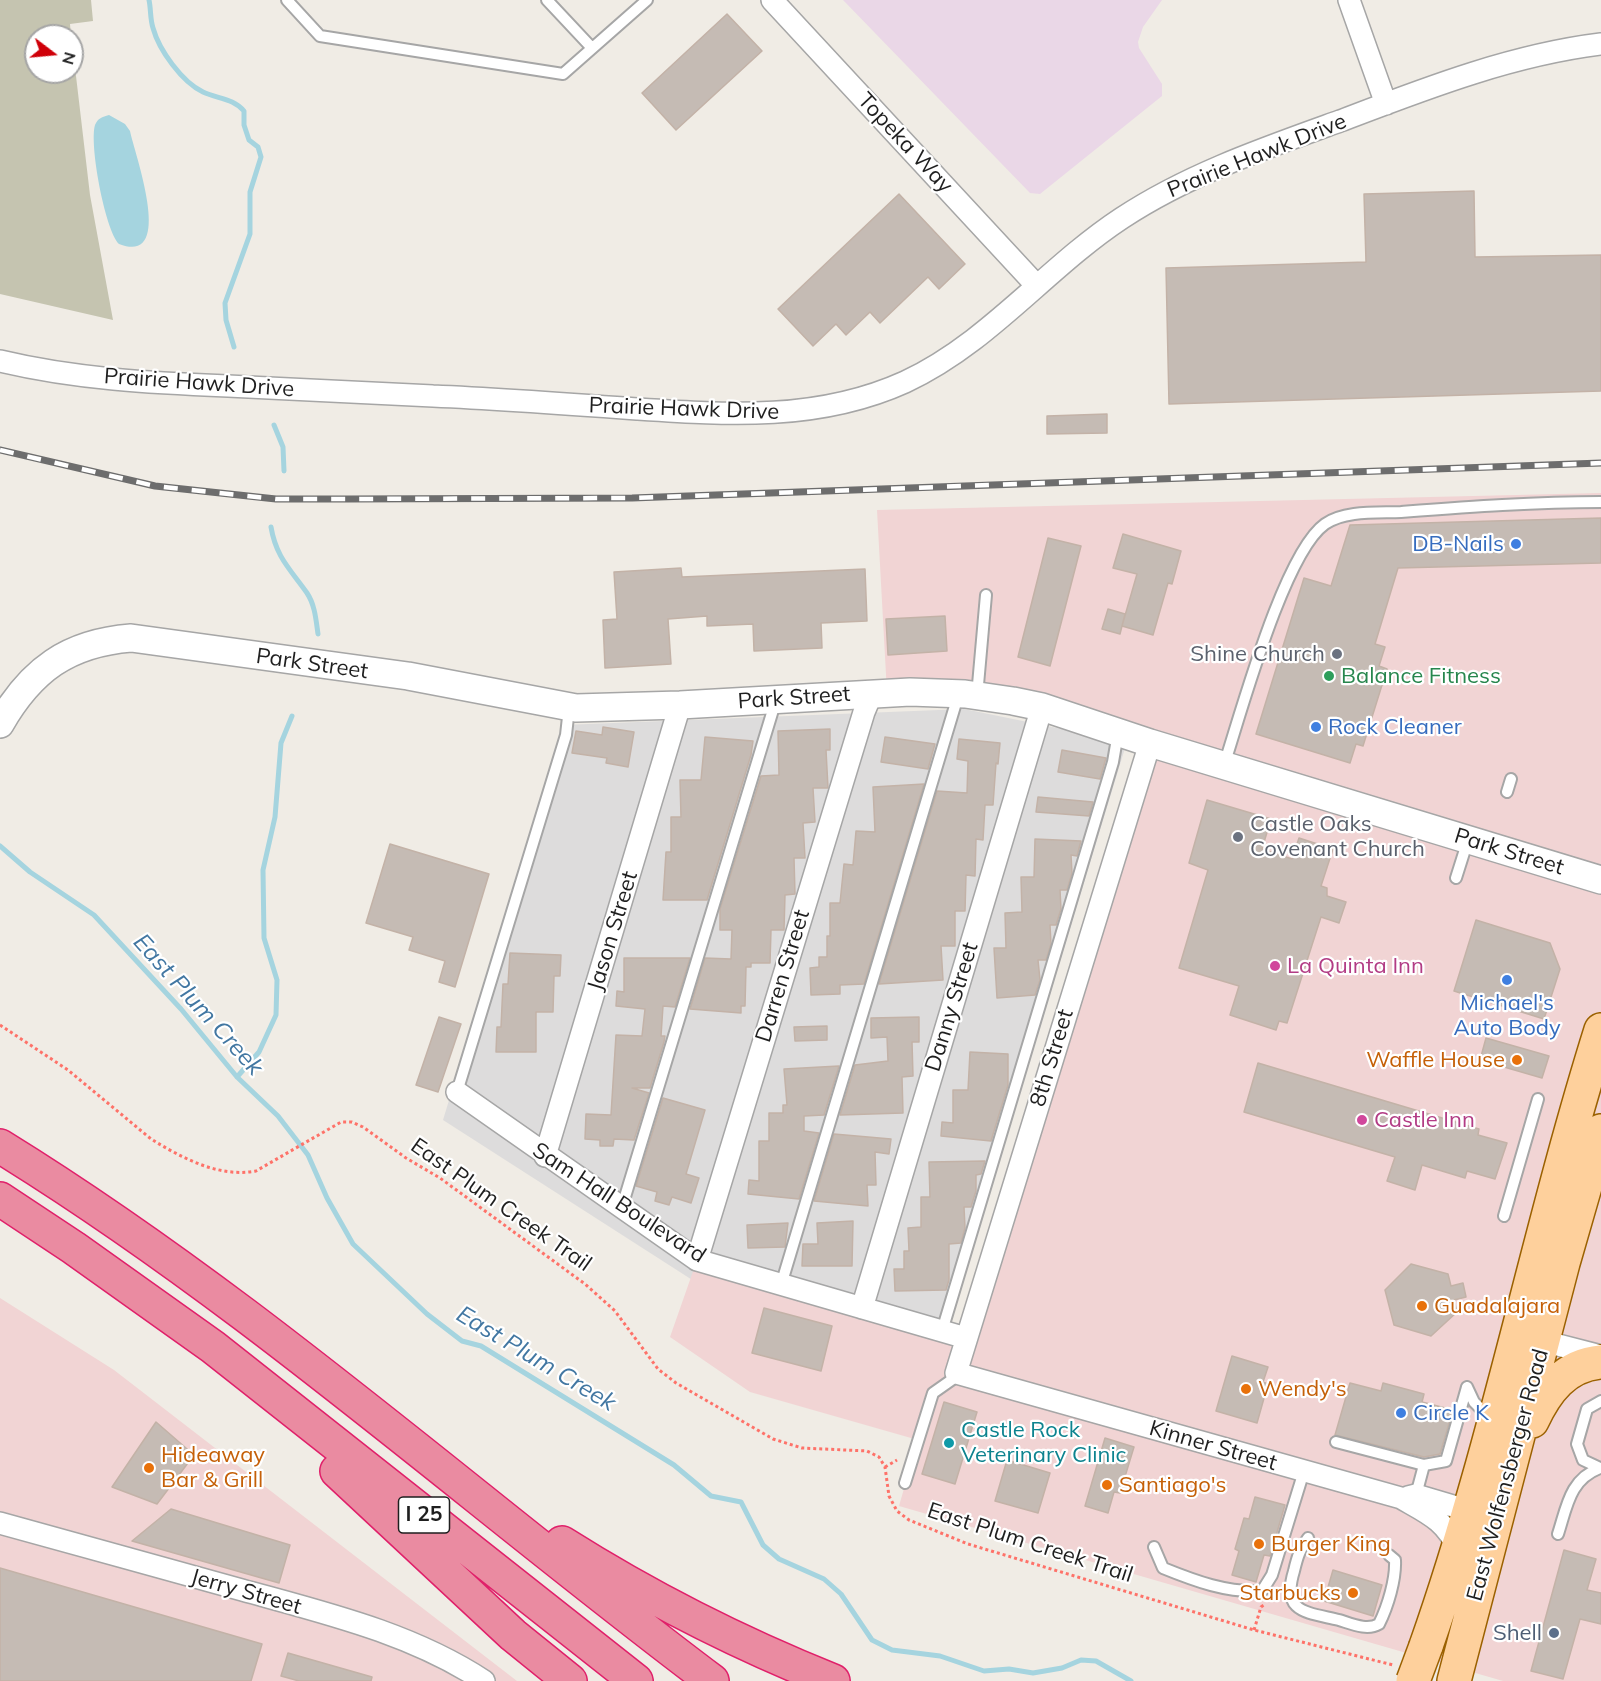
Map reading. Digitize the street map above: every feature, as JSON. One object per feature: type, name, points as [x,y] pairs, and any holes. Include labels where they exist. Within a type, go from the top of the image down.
[{"type":"highway","name":"I 25","points":[[0,1146],[127,1230],[319,1372],[630,1619],[712,1681]]},
{"type":"highway","name":"I 25","points":[[0,1199],[74,1248],[213,1347],[636,1681]]},
{"type":"highway","points":[[213,1347],[339,1473],[513,1635],[570,1681]]},
{"type":"highway","points":[[389,1427],[558,1540],[692,1619],[769,1656],[833,1681]]},
{"type":"main road","name":"East Wolfensberger Road","points":[[1458,1664],[1506,1483],[1552,1194],[1601,1030]]},
{"type":"main road","name":"East Wolfensberger Road","points":[[1407,1675],[1426,1646],[1459,1550],[1493,1421],[1529,1338],[1601,1131]]},
{"type":"main road","points":[[1506,1483],[1530,1425],[1550,1390],[1570,1371],[1601,1362]]},
{"type":"street","name":"Topeka Way","points":[[772,0],[1037,286]]},
{"type":"street","points":[[1349,0],[1386,104]]},
{"type":"street","name":"Prairie Hawk Drive","points":[[0,361],[67,374],[150,383],[444,396],[704,413],[778,414],[838,404],[880,392],[928,370],[972,342],[1037,286],[1121,219],[1185,182],[1246,156],[1386,104],[1539,55],[1601,44]]},
{"type":"street","name":"Park Street","points":[[3,719],[34,677],[62,657],[95,643],[131,638],[408,676],[569,707],[680,705],[872,693],[968,695],[1042,707],[1150,743],[1601,880]]},
{"type":"street","name":"Darren Street","points":[[697,1260],[864,712],[872,693]]},
{"type":"street","name":"Jason Street","points":[[545,1156],[680,705]]},
{"type":"street","name":"Danny Street","points":[[862,1308],[1042,707]]},
{"type":"street","name":"8th Street","points":[[958,1373],[966,1338],[1150,743]]},
{"type":"street","name":"Sam Hall Boulevard","points":[[457,1092],[621,1210],[697,1260],[966,1338]]},
{"type":"street","points":[[1529,1338],[1601,1356]]},
{"type":"street","name":"Kinner Street","points":[[958,1373],[1304,1471],[1470,1511]]},
{"type":"street","name":"Kinner Street","points":[[1409,1497],[1442,1522],[1451,1533],[1459,1550]]},
{"type":"street","points":[[1458,1664],[1458,1612],[1473,1558],[1470,1511]]},
{"type":"street","name":"Jerry Street","points":[[0,1523],[277,1600],[389,1634],[436,1653],[484,1681]]},
{"type":"lane","points":[[286,0],[320,36],[563,74],[647,0]]},
{"type":"lane","points":[[547,0],[592,48]]},
{"type":"lane","points":[[1224,765],[1269,626],[1297,562],[1323,525],[1345,516],[1461,507],[1601,502]]},
{"type":"lane","points":[[781,1285],[968,695],[986,595]]},
{"type":"lane","points":[[621,1210],[776,699]]},
{"type":"lane","points":[[457,1092],[566,735],[569,707]]},
{"type":"lane","points":[[942,1331],[1113,762],[1118,732]]},
{"type":"lane","points":[[1507,792],[1511,779]]},
{"type":"lane","points":[[1456,878],[1468,840]]},
{"type":"lane","points":[[1504,1216],[1538,1099]]},
{"type":"lane","points":[[905,1483],[933,1393],[958,1373]]},
{"type":"lane","points":[[1336,1442],[1424,1465],[1446,1461],[1467,1387],[1474,1402],[1493,1421]]},
{"type":"lane","points":[[1600,1468],[1583,1460],[1577,1444],[1587,1409],[1601,1401]]},
{"type":"lane","points":[[1409,1497],[1424,1465]]},
{"type":"lane","points":[[1558,1534],[1573,1489],[1586,1473],[1600,1468]]},
{"type":"lane","points":[[1154,1546],[1163,1568],[1191,1579],[1240,1592],[1262,1591],[1272,1575],[1304,1471]]},
{"type":"lane","points":[[1308,1538],[1300,1547],[1288,1589],[1291,1599],[1304,1611],[1366,1628],[1379,1624],[1383,1616],[1396,1569],[1395,1560],[1389,1554]]},
{"type":"path","name":"East Plum Creek Trail","points":[[0,1025],[68,1070],[108,1105],[165,1147],[208,1167],[231,1173],[256,1171],[274,1163],[341,1122],[352,1122],[363,1127],[406,1158],[489,1211],[600,1298],[629,1328],[658,1369],[676,1383],[783,1443],[802,1448],[867,1451],[879,1457],[885,1467],[889,1496],[897,1511],[909,1520],[968,1544],[1254,1630],[1369,1658],[1407,1675]]},
{"type":"shaded area","points":[[0,0],[91,0],[93,21],[70,24],[24,24],[24,84],[77,84],[90,195],[113,320],[0,294]]},
{"type":"shaded area","points":[[843,0],[1162,0],[1143,27],[1138,42],[1139,48],[1162,84],[1162,96],[1040,194],[1030,193]]},
{"type":"shaded area","points":[[1601,493],[1601,1681],[1503,1681],[899,1506],[918,1440],[750,1392],[670,1337],[697,1260],[966,1338],[1150,743],[1042,707],[887,693],[877,510]]},
{"type":"shaded area","points":[[964,709],[1067,730],[1125,748],[942,1349],[697,1283],[443,1120],[563,725]]},
{"type":"shaded area","points":[[0,1298],[114,1370],[517,1681],[0,1681]]},
{"type":"water","points":[[109,115],[125,124],[130,131],[144,183],[149,224],[145,239],[136,246],[119,244],[114,236],[108,222],[96,167],[95,125],[100,118]]},
{"type":"building","points":[[727,14],[762,51],[676,130],[642,93]]},
{"type":"building","points":[[1474,191],[1475,257],[1601,255],[1601,391],[1169,404],[1166,268],[1366,262],[1364,194]]},
{"type":"building","points":[[899,194],[965,264],[939,289],[928,277],[880,323],[870,312],[846,335],[836,324],[813,346],[778,309]]},
{"type":"building","points":[[1107,414],[1107,433],[1047,434],[1047,416]]},
{"type":"building","points":[[1601,518],[1601,563],[1398,568],[1375,644],[1385,647],[1379,666],[1387,669],[1363,746],[1356,744],[1350,763],[1256,734],[1304,578],[1331,586],[1350,525]]},
{"type":"building","points":[[1123,534],[1181,551],[1172,584],[1168,583],[1153,635],[1122,626],[1137,574],[1113,568]]},
{"type":"building","points":[[1048,538],[1081,546],[1050,666],[1018,657]]},
{"type":"building","points":[[681,568],[682,577],[865,569],[867,621],[821,623],[822,648],[754,651],[753,624],[707,626],[707,616],[668,619],[671,664],[605,668],[603,620],[617,619],[614,572]]},
{"type":"building","points":[[1108,609],[1125,614],[1120,634],[1102,629]]},
{"type":"building","points":[[945,616],[947,651],[888,655],[886,619]]},
{"type":"building","points":[[603,727],[634,732],[628,767],[606,763],[607,758],[572,753],[576,731],[602,735]]},
{"type":"building","points":[[830,729],[830,750],[826,750],[828,788],[813,788],[815,822],[803,823],[805,858],[794,858],[795,894],[785,895],[784,930],[771,930],[770,963],[751,963],[751,967],[746,967],[745,1006],[741,1006],[741,1013],[690,1009],[705,958],[731,959],[732,930],[720,930],[720,909],[761,776],[779,775],[778,731]]},
{"type":"building","points":[[705,737],[753,741],[751,755],[707,900],[663,900],[666,852],[671,852],[671,817],[681,817],[680,780],[701,780]]},
{"type":"building","points":[[885,737],[935,744],[928,769],[881,762]]},
{"type":"building","points":[[959,739],[1000,743],[993,805],[985,805],[983,840],[976,839],[975,876],[966,875],[965,911],[955,911],[955,946],[941,946],[943,980],[879,984],[937,791],[967,793],[968,761],[957,759]]},
{"type":"building","points":[[1062,750],[1106,758],[1100,779],[1058,772]]},
{"type":"building","points":[[924,784],[864,984],[840,985],[840,994],[811,995],[810,968],[819,967],[819,957],[827,957],[827,936],[830,936],[830,903],[840,903],[844,864],[853,865],[856,831],[875,832],[873,787]]},
{"type":"building","points":[[1038,797],[1093,802],[1089,816],[1036,812]]},
{"type":"building","points":[[1207,800],[1271,819],[1262,849],[1292,859],[1299,838],[1333,849],[1321,886],[1327,888],[1327,896],[1346,902],[1339,923],[1321,917],[1287,1023],[1279,1021],[1276,1030],[1230,1015],[1239,986],[1179,968],[1208,870],[1189,863]]},
{"type":"building","points":[[1035,839],[1081,841],[1077,856],[1071,855],[1072,873],[1067,890],[1060,890],[1061,909],[1056,925],[1050,925],[1051,944],[1046,960],[1038,960],[1040,980],[1035,995],[997,998],[994,948],[1006,948],[1005,913],[1022,912],[1021,877],[1034,877]]},
{"type":"building","points":[[390,844],[489,874],[455,987],[439,982],[445,961],[409,950],[413,937],[366,923]]},
{"type":"building","name":"Michael's Auto Body","points":[[1476,920],[1550,943],[1560,969],[1544,1019],[1454,991]]},
{"type":"building","points":[[510,953],[561,955],[560,976],[554,976],[553,1012],[536,1012],[536,1052],[496,1052],[497,1027],[501,1027],[503,984],[508,984]]},
{"type":"building","points":[[624,958],[690,958],[675,1007],[663,1006],[661,1036],[665,1036],[650,1088],[632,1088],[649,1093],[634,1140],[614,1139],[613,1146],[600,1146],[600,1140],[585,1139],[586,1114],[611,1115],[616,1035],[642,1036],[645,1009],[616,1006],[617,991],[624,992]]},
{"type":"building","points":[[439,1017],[461,1024],[438,1092],[416,1085]]},
{"type":"building","points":[[919,1017],[919,1042],[912,1042],[913,1076],[902,1077],[903,1113],[840,1115],[855,1065],[888,1061],[887,1037],[871,1038],[871,1018]]},
{"type":"building","points":[[827,1026],[827,1040],[795,1041],[794,1027]]},
{"type":"building","points":[[1486,1038],[1549,1056],[1542,1078],[1480,1060]]},
{"type":"building","points":[[970,1052],[1008,1054],[1008,1085],[991,1141],[941,1136],[942,1122],[953,1123],[953,1090],[968,1090]]},
{"type":"building","name":"Castle Inn","points":[[1258,1063],[1479,1129],[1478,1135],[1507,1143],[1495,1179],[1467,1171],[1465,1178],[1422,1165],[1415,1190],[1387,1181],[1395,1157],[1244,1112]]},
{"type":"building","points":[[839,1066],[824,1115],[804,1116],[804,1131],[819,1133],[799,1199],[748,1194],[749,1180],[759,1181],[759,1141],[769,1141],[769,1113],[783,1113],[783,1105],[787,1105],[784,1069]]},
{"type":"building","points":[[663,1098],[705,1110],[686,1174],[699,1178],[691,1203],[672,1197],[669,1205],[655,1201],[657,1192],[636,1186]]},
{"type":"building","points":[[834,1134],[891,1139],[889,1154],[875,1152],[876,1185],[867,1185],[868,1206],[814,1201]]},
{"type":"building","points":[[985,1161],[981,1174],[976,1175],[976,1191],[971,1207],[964,1207],[965,1228],[961,1243],[949,1244],[949,1280],[946,1290],[895,1291],[894,1269],[904,1269],[904,1251],[909,1251],[908,1228],[921,1227],[921,1197],[930,1197],[929,1162]]},
{"type":"building","points":[[853,1221],[852,1266],[802,1266],[803,1244],[818,1244],[817,1223]]},
{"type":"building","points":[[788,1223],[785,1247],[748,1248],[747,1225]]},
{"type":"building","name":"Guadalajara","points":[[1411,1264],[1448,1274],[1451,1286],[1463,1283],[1466,1297],[1454,1300],[1457,1312],[1431,1336],[1394,1325],[1385,1290]]},
{"type":"building","points":[[764,1308],[832,1326],[821,1371],[752,1353]]},
{"type":"building","points":[[1232,1356],[1268,1367],[1263,1382],[1268,1384],[1257,1423],[1216,1411]]},
{"type":"building","points":[[1350,1383],[1381,1391],[1383,1383],[1424,1394],[1422,1402],[1453,1410],[1440,1454],[1424,1457],[1335,1435]]},
{"type":"building","name":"Castle Rock Veterinary Clinic","points":[[944,1402],[977,1412],[955,1484],[922,1474]]},
{"type":"building","points":[[156,1422],[194,1455],[157,1504],[112,1487]]},
{"type":"building","points":[[1105,1438],[1134,1447],[1120,1493],[1114,1492],[1108,1513],[1085,1506]]},
{"type":"building","points":[[1007,1460],[1050,1473],[1038,1513],[995,1501]]},
{"type":"building","points":[[1255,1497],[1285,1505],[1270,1556],[1264,1555],[1256,1582],[1232,1575],[1239,1551],[1235,1549],[1244,1518],[1249,1519]]},
{"type":"building","points":[[171,1509],[290,1545],[279,1583],[132,1541]]},
{"type":"building","points":[[1564,1550],[1596,1559],[1587,1590],[1601,1593],[1601,1624],[1580,1619],[1563,1679],[1531,1671]]},
{"type":"building","points":[[0,1568],[262,1644],[251,1681],[0,1681]]},
{"type":"building","name":"Starbucks","points":[[1333,1570],[1382,1585],[1373,1616],[1324,1601]]},
{"type":"building","points":[[288,1653],[372,1677],[371,1681],[299,1681],[281,1676]]},
{"type":"waterway","points":[[149,0],[156,37],[172,64],[195,87],[230,101],[244,111],[244,125],[249,140],[258,147],[261,157],[250,192],[250,234],[225,303],[226,320],[234,347]]},
{"type":"waterway","points":[[274,425],[283,447],[284,471]]},
{"type":"waterway","points":[[271,527],[280,555],[312,602],[318,634]]},
{"type":"waterway","points":[[237,1077],[259,1052],[276,1015],[277,980],[264,938],[263,870],[275,817],[281,743],[292,716]]},
{"type":"waterway","name":"East Plum Creek","points":[[0,846],[30,872],[94,915],[181,1009],[237,1077],[278,1116],[308,1155],[327,1198],[353,1244],[427,1314],[462,1341],[481,1346],[674,1465],[711,1496],[741,1502],[763,1545],[779,1559],[824,1579],[841,1594],[872,1640],[892,1650],[940,1656],[984,1671],[1009,1669],[1033,1673],[1062,1668],[1081,1660],[1096,1661],[1131,1681]]},
{"type":"railway","points":[[0,450],[155,486],[276,499],[632,498],[1601,463]]},
{"type":"place","name":"DB-Nails","points":[[1516,544]]},
{"type":"place","name":"Shine Church","points":[[1337,654]]},
{"type":"place","name":"Balance Fitness","points":[[1329,676]]},
{"type":"place","name":"Rock Cleaner","points":[[1316,727]]},
{"type":"place","name":"Castle Oaks Covenant Church","points":[[1238,837]]},
{"type":"place","name":"La Quinta Inn","points":[[1275,966]]},
{"type":"place","name":"Michael's Auto Body","points":[[1507,980]]},
{"type":"place","name":"Waffle House","points":[[1517,1060]]},
{"type":"place","name":"Castle Inn","points":[[1362,1120]]},
{"type":"place","name":"Guadalajara","points":[[1422,1306]]},
{"type":"place","name":"Wendy's","points":[[1246,1389]]},
{"type":"place","name":"Circle K","points":[[1401,1413]]},
{"type":"place","name":"Castle Rock Veterinary Clinic","points":[[949,1443]]},
{"type":"place","name":"Hideaway Bar & Grill","points":[[149,1468]]},
{"type":"place","name":"Santiago's","points":[[1107,1485]]},
{"type":"place","name":"Burger King","points":[[1259,1544]]},
{"type":"place","name":"Starbucks","points":[[1353,1593]]},
{"type":"place","name":"Shell","points":[[1554,1633]]}]
